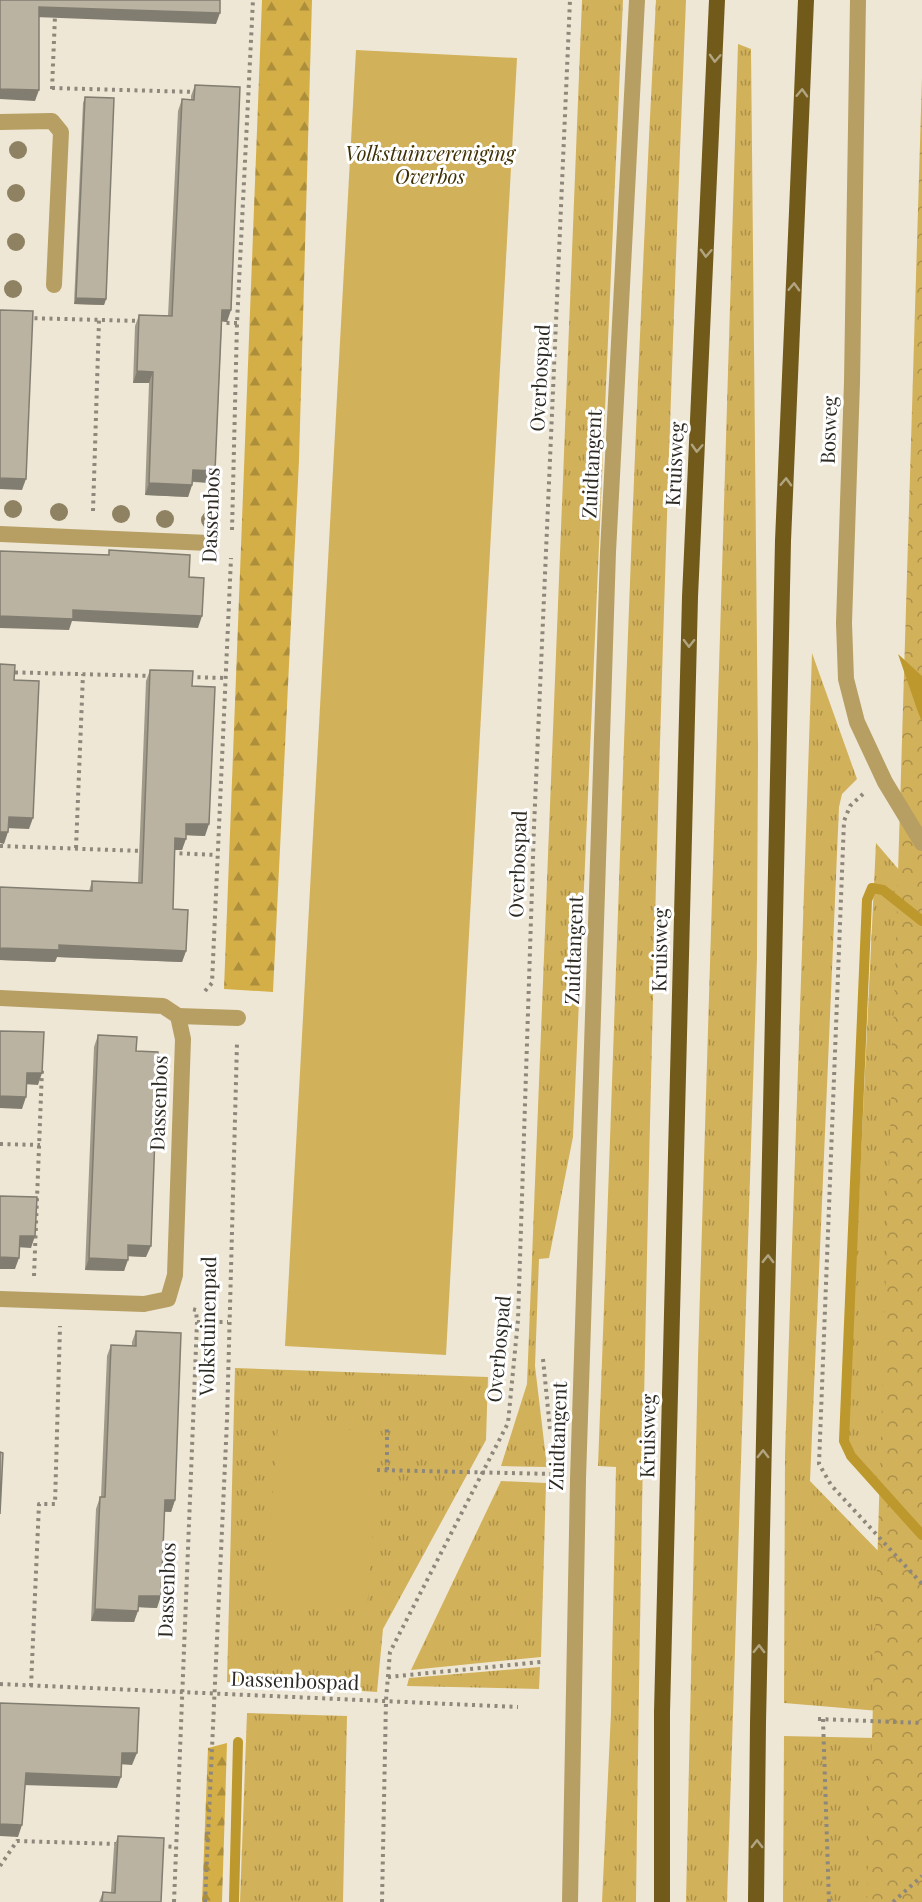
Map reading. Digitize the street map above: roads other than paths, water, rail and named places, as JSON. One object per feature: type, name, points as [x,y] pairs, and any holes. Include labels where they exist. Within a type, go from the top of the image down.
[{"type":"highway","name":"Kruisweg","points":[[662,1902],[662,1712],[690,597],[717,0]]},
{"type":"highway","points":[[756,1902],[758,1700],[783,541],[806,0]]},
{"type":"street","name":"Zuidtangent","points":[[570,1902],[578,1479],[608,576],[637,0]]},
{"type":"street","name":"Bosweg","points":[[858,0],[852,382],[844,622],[846,679],[857,722],[885,782],[922,843]]},
{"type":"street","points":[[0,122],[52,121],[61,132],[54,285]]},
{"type":"street","name":"Dassenbos","points":[[0,534],[209,543]]},
{"type":"street","points":[[0,998],[163,1006],[178,1016],[238,1018]]},
{"type":"street","name":"Dassenbos","points":[[0,1299],[144,1304],[168,1299],[175,1275],[183,1039],[178,1016]]},
{"type":"waterway","points":[[922,921],[883,890],[872,888],[867,900],[844,1441],[851,1456],[922,1535]]},
{"type":"waterway","points":[[234,1902],[238,1742]]},
{"type":"park label","name":"Volkstuinvereniging Overbos","points":[[430,166]]}]
